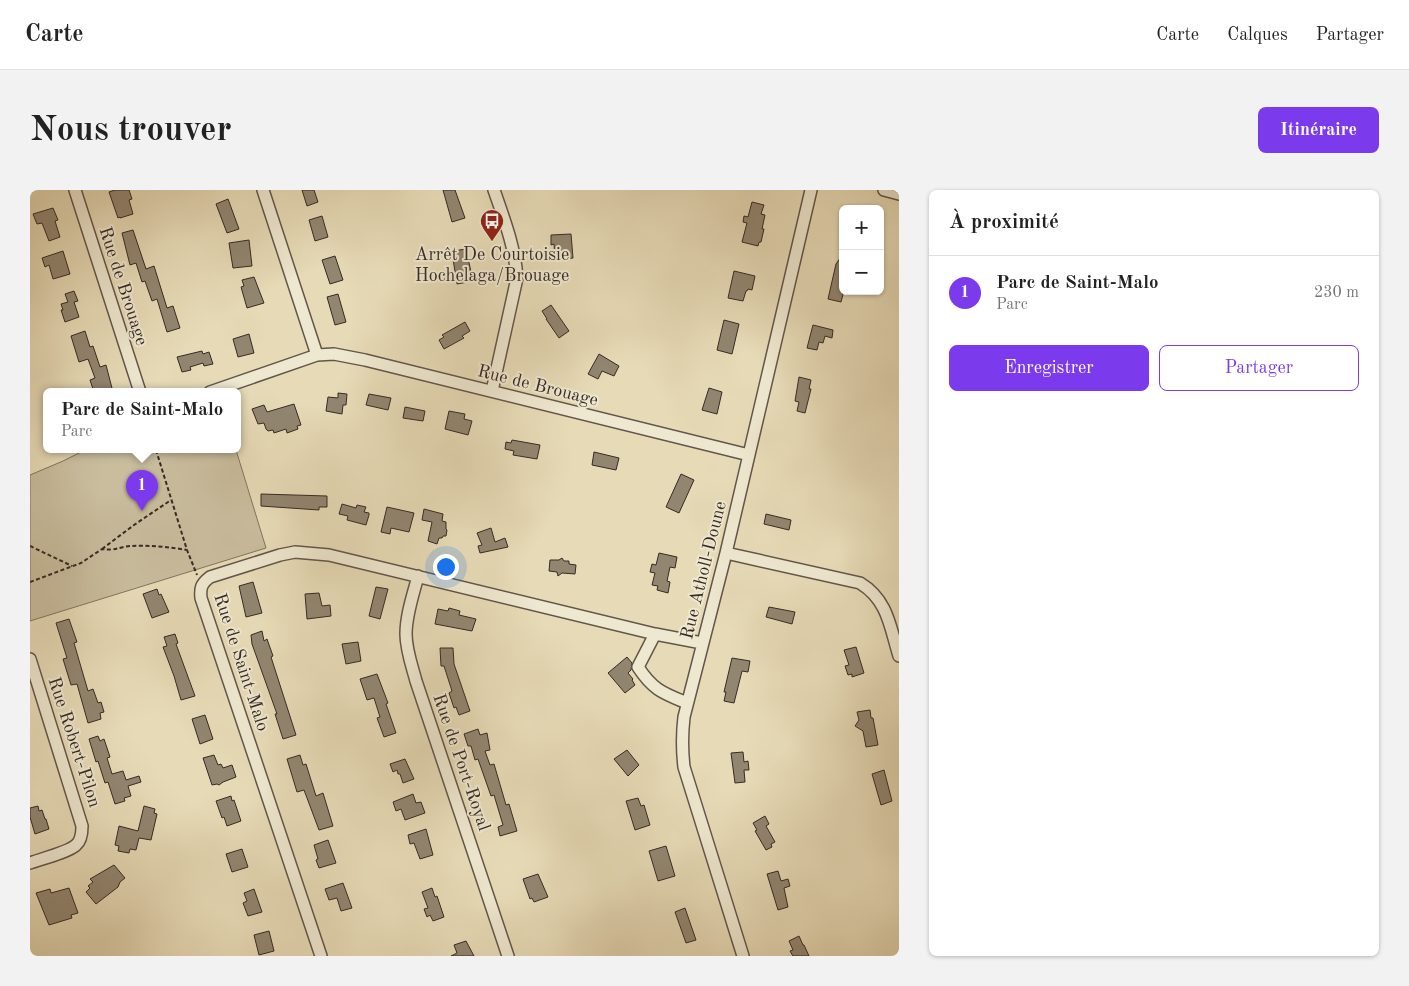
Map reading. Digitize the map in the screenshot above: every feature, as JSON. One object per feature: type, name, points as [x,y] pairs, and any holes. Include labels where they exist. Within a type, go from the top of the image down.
[{"type":"street","name":"Rue de Brouage","points":[[74,190],[139,388]]},
{"type":"street","points":[[263,190],[317,355]]},
{"type":"street","points":[[492,391],[517,278],[516,261],[512,245],[494,190]]},
{"type":"street","name":"Rue Atholl-Doune","points":[[743,956],[684,767],[682,734],[687,703],[726,553],[811,190]]},
{"type":"street","points":[[884,190],[899,194]]},
{"type":"street","name":"Rue de Brouage","points":[[222,388],[317,355],[334,354],[365,360],[749,455]]},
{"type":"street","name":"Rue de Saint-Malo","points":[[321,956],[201,598],[200,589],[203,583],[210,577],[295,552],[330,555],[654,634],[702,643]]},
{"type":"street","points":[[726,553],[860,583],[877,596],[882,603],[899,656]]},
{"type":"street","name":"Rue de Port-Royal","points":[[418,576],[406,622],[408,649],[416,681],[508,956]]},
{"type":"street","points":[[654,634],[638,668],[647,682],[661,693],[687,703]]},
{"type":"street","name":"Rue Robert-Pilon","points":[[30,659],[82,826],[81,836],[76,845],[60,853],[30,863]]},
{"type":"path","points":[[157,453],[187,550],[195,572],[203,583]]},
{"type":"path","points":[[30,582],[81,563],[171,500]]},
{"type":"path","points":[[30,546],[72,566]]},
{"type":"path","points":[[102,549],[112,551],[128,546],[168,546],[187,550]]},
{"type":"shaded area","points":[[79,453],[237,453],[266,548],[30,621],[30,475]]},
{"type":"building","points":[[129,190],[132,199],[129,200],[133,214],[118,218],[109,192]]},
{"type":"building","points":[[302,190],[314,190],[318,202],[307,206]]},
{"type":"building","points":[[443,190],[455,190],[465,218],[452,222]]},
{"type":"building","points":[[228,199],[239,229],[227,233],[216,204]]},
{"type":"building","points":[[752,202],[764,205],[761,214],[765,215],[762,229],[764,229],[758,246],[742,242],[747,223],[743,222],[744,216],[748,217]]},
{"type":"building","points":[[53,208],[58,220],[55,221],[60,237],[49,241],[42,223],[37,224],[33,214]]},
{"type":"building","points":[[322,216],[328,237],[315,241],[309,220]]},
{"type":"building","points":[[133,230],[146,269],[154,266],[167,308],[173,306],[180,328],[167,332],[157,299],[152,301],[145,281],[142,282],[136,263],[130,265],[122,233]]},
{"type":"building","points":[[571,234],[573,258],[555,260],[554,244],[551,245],[551,235]]},
{"type":"building","points":[[249,240],[252,266],[233,268],[229,243]]},
{"type":"building","points":[[466,249],[473,281],[457,284],[453,251]]},
{"type":"building","points":[[63,251],[70,274],[53,279],[49,265],[45,267],[42,258]]},
{"type":"building","points":[[335,256],[343,280],[330,284],[322,260]]},
{"type":"building","points":[[839,260],[839,295],[843,295],[841,302],[828,299],[836,264]]},
{"type":"building","points":[[734,271],[755,276],[752,290],[748,289],[746,291],[743,301],[728,298]]},
{"type":"building","points":[[254,277],[264,303],[247,308],[241,287],[244,286],[242,280]]},
{"type":"building","points":[[74,291],[78,301],[74,302],[79,317],[65,322],[61,304],[68,302],[65,294]]},
{"type":"building","points":[[338,294],[346,322],[335,325],[327,297]]},
{"type":"building","points":[[551,305],[569,331],[559,338],[542,311]]},
{"type":"building","points":[[724,320],[739,324],[732,354],[717,350]]},
{"type":"building","points":[[465,322],[470,331],[462,336],[464,338],[444,349],[439,340],[444,337],[442,335]]},
{"type":"building","points":[[813,325],[833,330],[832,338],[825,336],[823,343],[819,342],[817,350],[807,348]]},
{"type":"building","points":[[85,331],[90,347],[93,346],[100,367],[106,365],[112,388],[93,388],[90,380],[95,378],[88,359],[79,362],[71,336]]},
{"type":"building","points":[[249,334],[254,353],[238,357],[233,339]]},
{"type":"building","points":[[202,351],[203,354],[209,352],[213,364],[204,366],[203,363],[190,367],[191,370],[182,372],[177,357]]},
{"type":"building","points":[[599,354],[619,366],[614,376],[602,371],[598,379],[588,374]]},
{"type":"building","points":[[799,377],[811,380],[809,389],[811,389],[805,413],[797,411],[799,402],[795,401]]},
{"type":"building","points":[[709,388],[722,392],[717,414],[702,410]]},
{"type":"building","points":[[338,393],[347,394],[346,405],[343,405],[342,414],[326,411],[328,397],[338,398]]},
{"type":"building","points":[[369,394],[391,398],[388,410],[366,405]]},
{"type":"building","points":[[294,404],[301,425],[297,426],[298,429],[287,433],[286,429],[274,433],[273,430],[268,431],[264,423],[258,424],[252,409],[264,405],[267,412]]},
{"type":"building","points":[[405,407],[425,411],[423,421],[403,418]]},
{"type":"building","points":[[449,411],[465,414],[464,419],[472,421],[468,435],[445,429]]},
{"type":"building","points":[[512,440],[540,445],[537,459],[513,455],[514,451],[505,449],[506,442],[511,443]]},
{"type":"building","points":[[594,452],[619,458],[616,470],[592,465]]},
{"type":"building","points":[[681,474],[694,480],[679,513],[666,507]]},
{"type":"building","points":[[261,494],[327,496],[327,507],[319,507],[319,510],[261,506]]},
{"type":"building","points":[[342,504],[356,508],[357,505],[366,507],[364,512],[369,513],[369,515],[366,525],[347,520],[348,516],[339,514]]},
{"type":"building","points":[[387,507],[414,513],[409,532],[391,528],[390,534],[381,532]]},
{"type":"building","points":[[424,509],[443,514],[442,521],[446,522],[446,536],[439,538],[437,544],[428,541],[432,522],[422,520]]},
{"type":"building","points":[[766,514],[791,520],[789,530],[764,524]]},
{"type":"building","points":[[491,528],[495,542],[505,538],[508,547],[480,553],[478,546],[482,545],[477,533]]},
{"type":"building","points":[[659,553],[677,557],[675,568],[670,567],[667,581],[670,582],[668,593],[657,590],[658,586],[652,585],[655,573],[650,572],[652,564],[656,565]]},
{"type":"building","points":[[562,558],[564,561],[569,561],[569,564],[576,565],[575,574],[562,573],[558,576],[557,572],[549,571],[550,560]]},
{"type":"building","points":[[253,582],[262,613],[246,617],[239,586]]},
{"type":"building","points":[[376,587],[388,589],[380,619],[369,616]]},
{"type":"building","points":[[157,589],[169,612],[152,618],[143,594]]},
{"type":"building","points":[[319,593],[322,606],[330,605],[331,616],[307,619],[305,594]]},
{"type":"building","points":[[769,607],[795,612],[792,624],[766,617]]},
{"type":"building","points":[[449,608],[460,611],[459,615],[476,619],[472,631],[435,624],[438,609],[448,611]]},
{"type":"building","points":[[69,619],[77,642],[74,643],[88,691],[93,689],[98,703],[101,702],[104,712],[100,713],[101,719],[88,723],[77,684],[71,685],[63,659],[67,658],[56,623]]},
{"type":"building","points":[[262,631],[264,641],[267,639],[273,656],[271,657],[296,735],[283,739],[275,714],[277,714],[252,644],[251,635]]},
{"type":"building","points":[[175,634],[178,643],[176,644],[195,696],[181,700],[163,647],[167,646],[164,637]]},
{"type":"building","points":[[358,642],[361,661],[346,664],[342,644]]},
{"type":"building","points":[[856,647],[864,673],[852,677],[852,674],[848,675],[845,666],[849,665],[844,650]]},
{"type":"building","points":[[440,648],[453,648],[454,664],[470,711],[459,715],[456,707],[454,708],[449,693],[452,691],[444,666],[441,666]]},
{"type":"building","points":[[627,657],[632,663],[631,670],[628,673],[635,685],[625,693],[608,673]]},
{"type":"building","points":[[732,658],[750,661],[748,672],[742,671],[734,703],[724,701],[726,692],[724,692]]},
{"type":"building","points":[[377,674],[388,703],[386,704],[396,733],[384,737],[377,718],[380,717],[374,698],[367,700],[360,679]]},
{"type":"building","points":[[870,710],[878,745],[866,747],[863,731],[855,726],[859,720],[857,712]]},
{"type":"building","points":[[205,715],[213,739],[200,744],[192,719]]},
{"type":"building","points":[[478,729],[480,735],[487,733],[490,750],[485,751],[490,765],[494,764],[506,805],[509,804],[517,831],[500,836],[498,827],[503,825],[494,795],[491,796],[478,759],[475,760],[471,746],[468,746],[464,734]]},
{"type":"building","points":[[98,736],[100,741],[104,739],[110,757],[107,758],[112,774],[123,771],[126,780],[139,776],[141,782],[128,786],[131,796],[124,798],[125,801],[115,804],[108,782],[105,783],[98,761],[96,762],[89,739]]},
{"type":"building","points":[[627,750],[639,765],[628,776],[614,759]]},
{"type":"building","points":[[743,752],[744,762],[748,761],[749,770],[744,770],[745,782],[735,783],[731,753]]},
{"type":"building","points":[[214,755],[218,765],[221,764],[223,768],[232,765],[236,777],[219,785],[212,785],[203,758]]},
{"type":"building","points":[[300,755],[303,765],[306,764],[316,796],[323,793],[333,826],[319,830],[304,790],[297,792],[287,759]]},
{"type":"building","points":[[405,759],[414,779],[403,783],[400,774],[398,774],[397,770],[393,772],[390,764]]},
{"type":"building","points":[[884,770],[892,801],[881,805],[872,774]]},
{"type":"building","points":[[413,794],[416,803],[421,802],[425,813],[405,820],[401,809],[396,811],[393,802]]},
{"type":"building","points":[[231,796],[241,821],[227,826],[216,801]]},
{"type":"building","points":[[638,798],[641,806],[644,805],[650,825],[635,830],[626,801]]},
{"type":"building","points":[[38,806],[39,811],[42,810],[49,829],[35,834],[30,817],[30,808]]},
{"type":"building","points":[[144,806],[155,809],[154,813],[157,814],[151,840],[139,838],[136,850],[130,849],[129,853],[118,851],[119,846],[115,845],[119,826],[138,831]]},
{"type":"building","points":[[765,816],[769,824],[766,826],[775,842],[771,844],[772,847],[766,850],[755,831],[757,830],[753,823]]},
{"type":"building","points":[[426,829],[433,855],[420,859],[414,843],[410,844],[408,835]]},
{"type":"building","points":[[328,840],[336,863],[319,868],[314,845]]},
{"type":"building","points":[[666,846],[675,876],[658,881],[649,851]]},
{"type":"building","points":[[242,849],[248,867],[232,872],[226,854]]},
{"type":"building","points":[[114,865],[125,878],[118,887],[96,904],[86,892],[90,888],[88,886],[93,882],[90,879]]},
{"type":"building","points":[[778,871],[781,881],[788,879],[790,886],[784,888],[788,907],[778,910],[767,874]]},
{"type":"building","points":[[538,874],[548,897],[534,902],[532,898],[530,899],[523,879]]},
{"type":"building","points":[[343,883],[352,908],[341,911],[337,898],[329,900],[325,889]]},
{"type":"building","points":[[69,888],[78,913],[71,915],[72,918],[49,925],[36,893],[50,889],[51,893]]},
{"type":"building","points":[[432,888],[435,897],[437,896],[444,917],[433,921],[430,915],[427,917],[424,909],[428,908],[422,892]]},
{"type":"building","points":[[254,889],[262,912],[248,916],[243,903],[247,901],[244,893]]},
{"type":"building","points":[[685,908],[696,940],[686,943],[675,912]]},
{"type":"building","points":[[269,931],[274,951],[259,955],[254,935]]},
{"type":"building","points":[[799,936],[809,956],[793,956],[790,951],[793,950],[789,941]]},
{"type":"building","points":[[466,941],[474,956],[451,956],[457,953],[454,945]]},
{"type":"place","name":"Arrêt De Courtoisie Hochelaga/Brouage","points":[[492,242]]},
{"type":"place","name":"Parc de Saint-Malo","points":[[142,511]]}]
